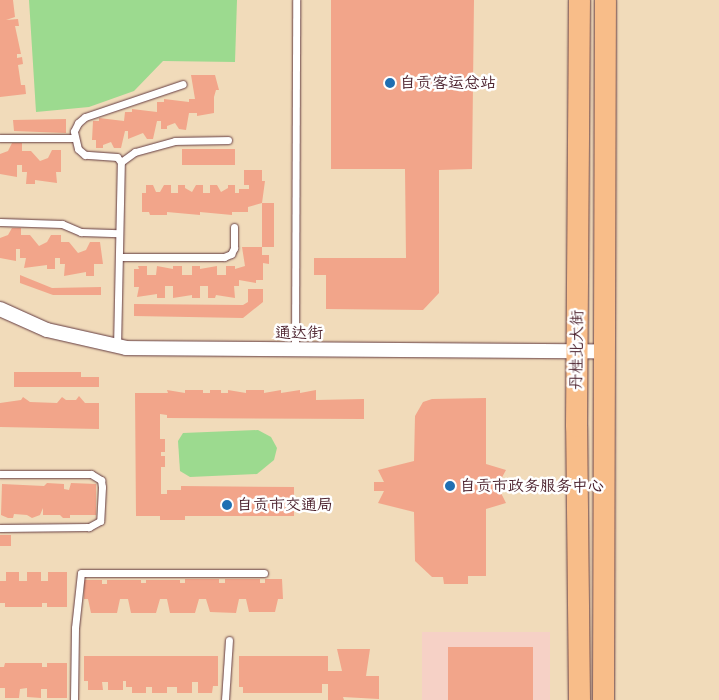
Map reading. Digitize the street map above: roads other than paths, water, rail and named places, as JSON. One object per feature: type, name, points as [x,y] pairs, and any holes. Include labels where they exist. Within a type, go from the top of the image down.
[{"type":"main road","name":"丹桂北大街","points":[[579,0],[577,351],[579,700]]},
{"type":"main road","name":"丹桂北大街","points":[[603,700],[605,0]]},
{"type":"street","name":"通达街","points":[[0,309],[47,330],[117,346],[295,351],[604,351]]},
{"type":"lane","points":[[295,351],[296,0]]},
{"type":"lane","points":[[117,346],[121,162],[117,157],[85,155],[78,149],[75,138],[78,123],[85,117],[183,84]]},
{"type":"lane","points":[[0,138],[75,138]]},
{"type":"lane","points":[[121,162],[135,152],[175,141],[228,140]]},
{"type":"lane","points":[[0,222],[62,224],[81,232],[119,233]]},
{"type":"lane","points":[[119,258],[224,257],[232,254],[234,248],[234,227]]},
{"type":"lane","points":[[0,474],[92,474],[101,480],[102,487],[100,521],[90,527],[0,528]]},
{"type":"lane","points":[[74,700],[75,628],[81,573],[264,572]]},
{"type":"lane","points":[[225,700],[229,640]]},
{"type":"place","name":"自贡客运总站","points":[[390,83]]},
{"type":"place","name":"自贡市政务服务中心","points":[[450,486]]},
{"type":"place","name":"自贡市交通局","points":[[227,505]]}]
